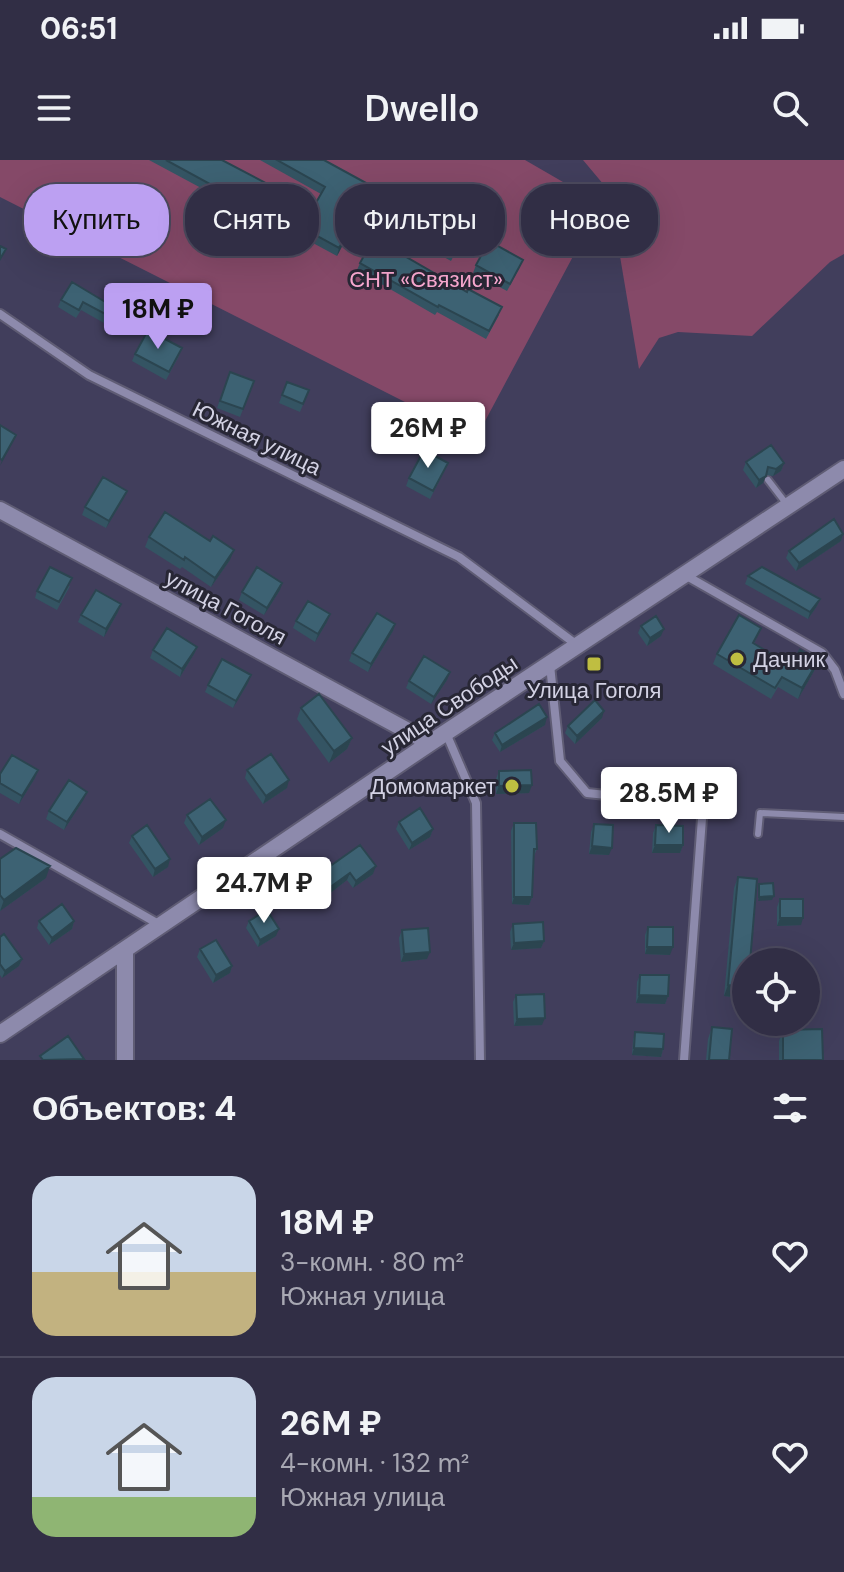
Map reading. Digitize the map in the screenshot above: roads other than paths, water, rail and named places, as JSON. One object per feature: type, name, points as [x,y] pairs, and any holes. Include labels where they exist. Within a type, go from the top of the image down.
[{"type":"main road","name":"улица Свободы","points":[[0,1034],[430,743],[844,469]]},
{"type":"main road","name":"улица Гоголя","points":[[0,510],[430,743]]},
{"type":"main road","points":[[125,952],[125,1060]]},
{"type":"street","name":"Южная улица","points":[[0,314],[89,375],[459,557],[577,645]]},
{"type":"street","points":[[684,575],[822,653],[835,670],[844,694]]},
{"type":"street","points":[[549,664],[560,761],[587,793],[703,805],[684,1060]]},
{"type":"street","points":[[446,733],[476,803],[480,1060]]},
{"type":"street","points":[[0,834],[162,926]]},
{"type":"lane","points":[[768,480],[788,506]]},
{"type":"lane","points":[[758,834],[760,813],[844,817]]},
{"type":"place","name":"Дачник","points":[[737,659]]},
{"type":"place","name":"Улица Гоголя","points":[[594,664]]},
{"type":"place","name":"Домомаркет","points":[[512,786]]},
{"type":"park label","name":"СНТ «Связист»","points":[[426,279]]}]
